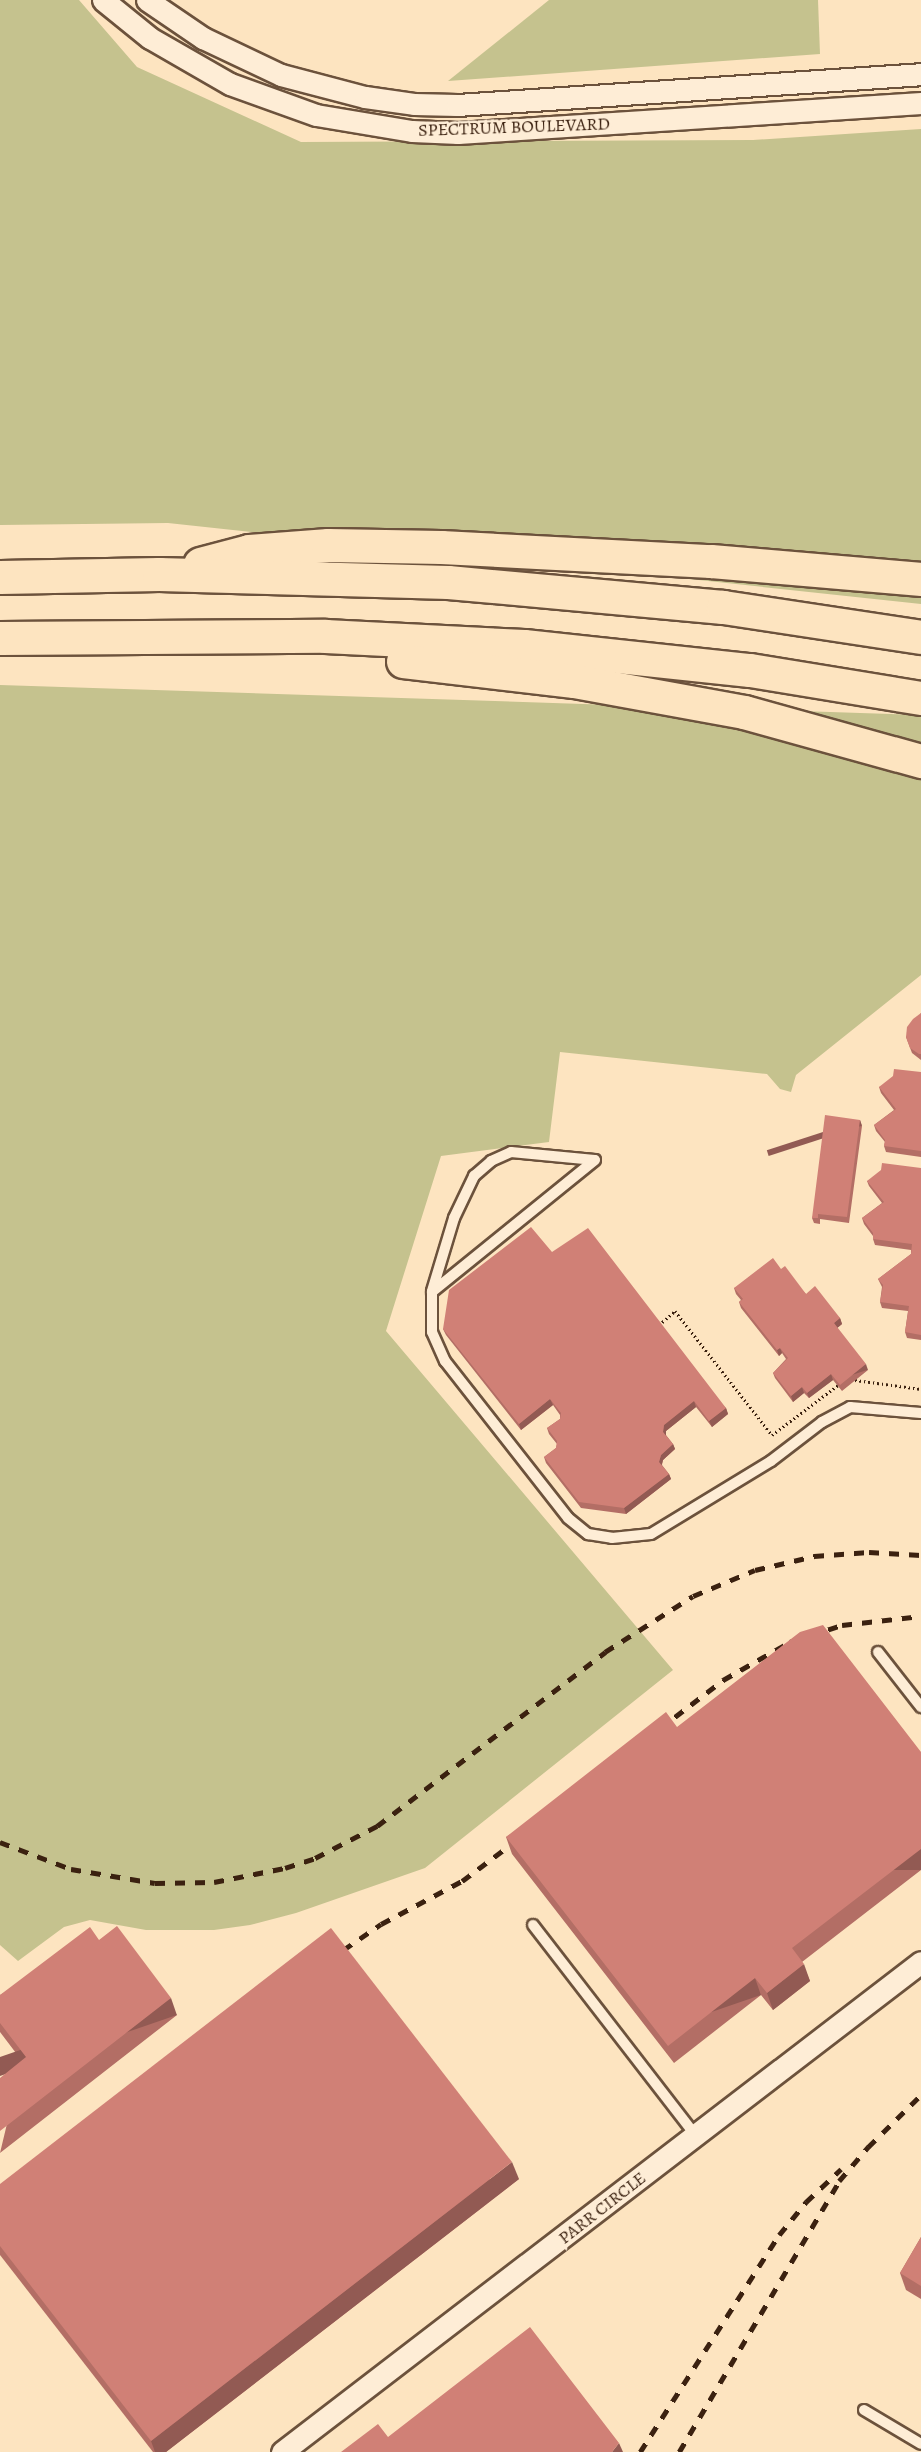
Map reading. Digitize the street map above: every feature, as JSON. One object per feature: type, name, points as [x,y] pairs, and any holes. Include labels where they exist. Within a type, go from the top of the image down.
[{"type":"highway","points":[[159,574],[249,551],[328,545],[441,547],[711,561],[921,579]]},
{"type":"highway","points":[[0,577],[159,574],[448,582],[620,595],[806,617],[921,637]]},
{"type":"highway","points":[[249,636],[302,652],[438,664],[651,694],[744,712],[921,761]]},
{"type":"highway","points":[[0,638],[325,636],[524,646],[750,670],[921,698]]},
{"type":"street","name":"SPECTRUM BOULEVARD","points":[[103,0],[150,38],[230,84],[283,105],[360,125],[412,131],[458,133],[853,93],[921,74]]},
{"type":"street","name":"SPECTRUM BOULEVARD","points":[[147,0],[203,38],[281,75],[365,97],[414,104],[457,105],[853,93],[921,103]]},
{"type":"street","name":"PARR CIRCLE","points":[[282,2452],[921,1962]]},
{"type":"lane","points":[[432,1292],[595,1160],[511,1152],[491,1161],[474,1176],[454,1218],[432,1292],[432,1332],[445,1361],[568,1518],[588,1534],[612,1538],[651,1534],[771,1461],[822,1422],[850,1407],[921,1413]]},
{"type":"lane","points":[[878,1652],[921,1707]]},
{"type":"lane","points":[[533,1925],[696,2136]]},
{"type":"lane","points":[[864,2410],[921,2444]]},
{"type":"path","points":[[658,1324],[675,1311],[772,1435],[838,1385]]},
{"type":"path","points":[[855,1380],[921,1389]]},
{"type":"shaded area","points":[[0,0],[79,0],[137,67],[301,142],[753,140],[921,129],[921,604],[168,523],[0,525]]},
{"type":"shaded area","points":[[549,0],[818,0],[820,54],[448,81]]},
{"type":"shaded area","points":[[0,685],[921,715],[921,975],[796,1075],[791,1092],[780,1089],[767,1074],[560,1052],[549,1142],[441,1156],[386,1331],[673,1670],[425,1868],[296,1913],[250,1925],[214,1930],[146,1930],[90,1920],[64,1927],[18,1961],[0,1945]]},
{"type":"building","points":[[921,1013],[921,1054],[919,1054],[910,1048],[906,1037],[907,1027]]},
{"type":"building","points":[[894,1069],[921,1072],[921,1151],[884,1146],[885,1140],[874,1125],[896,1109],[879,1087],[893,1076]]},
{"type":"building","points":[[825,1115],[860,1120],[847,1217],[818,1214],[818,1218],[812,1218]]},
{"type":"building","points":[[882,1163],[921,1168],[921,1335],[905,1332],[909,1306],[880,1302],[883,1285],[878,1279],[911,1254],[912,1244],[873,1239],[873,1233],[862,1218],[884,1202],[867,1181],[881,1170]]},
{"type":"building","points":[[531,1227],[552,1252],[588,1228],[726,1408],[709,1421],[694,1401],[664,1425],[663,1432],[673,1444],[661,1455],[659,1462],[669,1474],[624,1508],[579,1502],[544,1457],[556,1448],[557,1441],[547,1428],[560,1419],[561,1413],[550,1399],[519,1424],[443,1329],[449,1290]]},
{"type":"building","points":[[773,1258],[781,1269],[785,1266],[806,1294],[815,1286],[840,1318],[834,1323],[866,1364],[840,1385],[831,1374],[807,1393],[802,1387],[791,1396],[773,1373],[788,1358],[780,1348],[777,1350],[739,1302],[743,1299],[734,1288]]},
{"type":"building","points":[[823,1625],[921,1752],[921,1849],[792,1948],[804,1964],[767,1993],[755,1978],[668,2046],[506,1837],[666,1712],[677,1727],[800,1632]]},
{"type":"building","points":[[117,1926],[171,1998],[0,2131],[0,2078],[26,2057],[0,2023],[0,1995],[90,1927],[99,1940]]},
{"type":"building","points":[[331,1928],[512,2162],[151,2441],[0,2246],[0,2184]]},
{"type":"building","points":[[921,2237],[921,2286],[900,2273]]},
{"type":"building","points":[[530,2327],[619,2443],[612,2452],[341,2452],[378,2424],[388,2437]]},
{"type":"railway","points":[[0,1842],[71,1869],[155,1883],[214,1882],[285,1868],[315,1858],[377,1826],[605,1652],[693,1596],[755,1570],[814,1556],[869,1552],[921,1555]]},
{"type":"railway","points":[[659,1729],[723,1680],[790,1642],[842,1625],[921,1616]]},
{"type":"railway","points":[[343,1950],[381,1924],[462,1881],[522,1836]]},
{"type":"railway","points":[[679,2452],[839,2181],[868,2147],[921,2095]]},
{"type":"railway","points":[[640,2452],[779,2235],[806,2202],[841,2169]]}]
